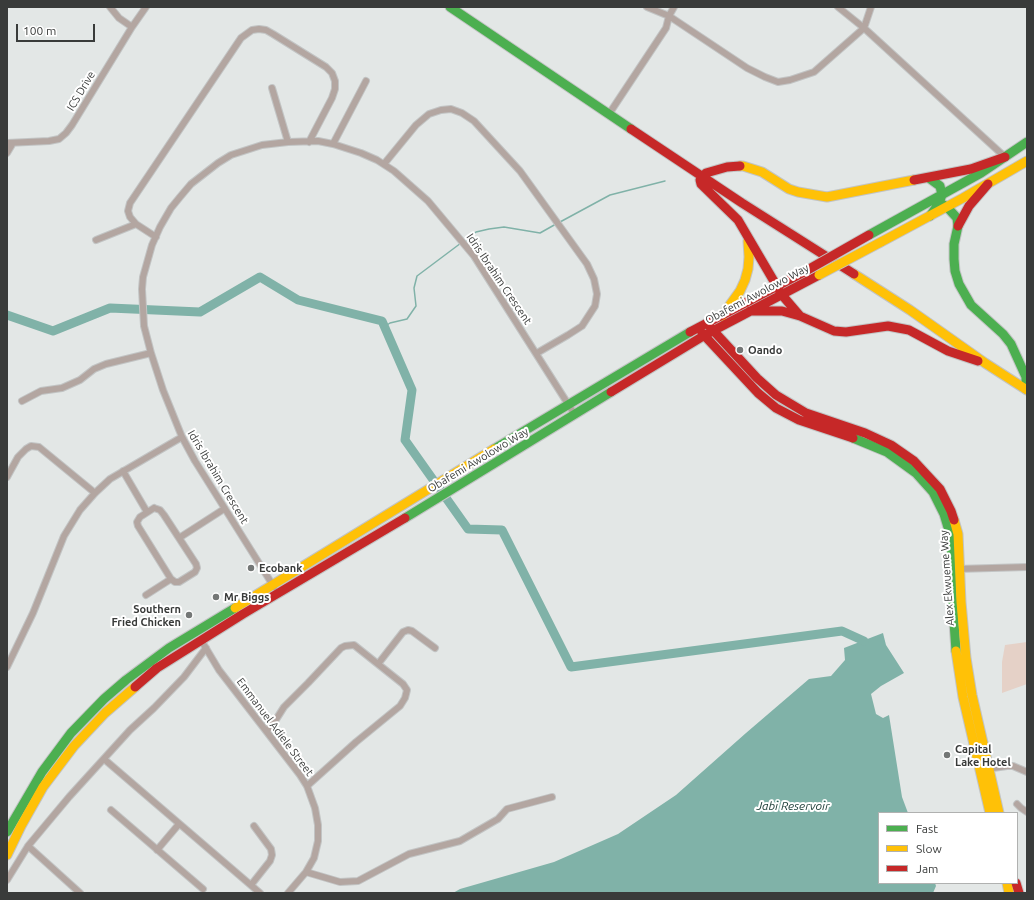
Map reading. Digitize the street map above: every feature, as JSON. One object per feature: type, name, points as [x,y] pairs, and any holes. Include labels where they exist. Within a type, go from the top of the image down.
[{"type":"main road","points":[[450,7],[742,203],[910,310],[1026,389],[1026,377],[1011,344],[1003,334],[971,304],[959,284],[955,271],[954,244],[958,226],[969,206],[988,184]]},
{"type":"main road","name":"Obafemi Awolowo Way","points":[[7,832],[42,772],[71,733],[104,699],[126,680],[169,648],[452,474],[698,329],[710,328],[750,312],[930,216],[940,201],[1027,142]]},
{"type":"main road","points":[[800,316],[782,295],[753,248],[738,220],[701,184],[700,180],[703,176],[711,171],[723,168],[743,166],[762,172],[789,189],[827,197],[980,167],[1005,158]]},
{"type":"main road","name":"Obafemi Awolowo Way","points":[[7,855],[21,826],[43,788],[58,766],[88,730],[122,697],[179,653],[203,644],[278,593],[412,514],[705,336],[710,328],[722,316],[869,235],[940,201],[988,184],[1027,160]]},
{"type":"main road","points":[[929,178],[940,186],[940,201],[957,218],[958,226]]},
{"type":"main road","points":[[722,316],[746,280],[749,257],[747,236]]},
{"type":"main road","points":[[750,312],[772,310],[800,316],[834,331],[846,332],[888,326],[909,330],[948,351],[966,358],[986,363]]},
{"type":"main road","name":"Alex Ekwueme Way","points":[[710,328],[757,378],[785,401],[822,419],[847,426],[879,439],[904,453],[924,471],[940,489],[951,511],[958,534],[956,569],[952,593],[957,659],[963,697],[984,769],[999,812]]},
{"type":"main road","name":"Alex Ekwueme Way","points":[[698,329],[758,393],[776,408],[799,420],[862,441],[887,452],[916,473],[933,492],[944,514],[950,534],[956,569]]},
{"type":"main road","name":"Alex Ekwueme Way","points":[[984,769],[990,812]]},
{"type":"street","points":[[110,7],[119,18],[132,27]]},
{"type":"street","name":"ICS Drive","points":[[10,143],[49,141],[59,139],[66,133],[146,7]]},
{"type":"street","points":[[647,7],[668,16],[747,68],[778,82],[790,80],[814,72],[864,28],[871,7]]},
{"type":"street","points":[[609,114],[666,28],[668,16],[674,7]]},
{"type":"street","points":[[838,7],[864,28],[1005,158]]},
{"type":"street","points":[[156,237],[136,224],[130,217],[128,211],[133,196],[241,38],[252,30],[266,30],[326,67],[332,73],[335,81],[335,89],[332,98],[309,142]]},
{"type":"street","points":[[333,144],[366,81]]},
{"type":"street","points":[[272,88],[288,142]]},
{"type":"street","points":[[384,164],[416,125],[429,114],[441,110],[451,109],[462,113],[474,121],[520,171],[587,264],[594,279],[597,294],[595,306],[582,326],[537,353]]},
{"type":"street","name":"Idris Ibrahim Crescent","points":[[278,593],[224,509],[182,437],[170,408],[151,353],[144,326],[142,289],[146,264],[156,237],[171,208],[191,184],[231,155],[262,145],[288,142],[333,144],[361,153],[384,164],[394,171],[428,201],[474,256],[575,414]]},
{"type":"street","points":[[7,154],[10,143]]},
{"type":"street","points":[[96,240],[136,224]]},
{"type":"street","points":[[22,401],[41,391],[62,388],[80,380],[94,369],[106,364],[151,353]]},
{"type":"street","points":[[7,666],[34,613],[64,536],[80,510],[110,479],[182,437]]},
{"type":"street","points":[[7,477],[18,457],[26,449],[31,446],[39,447],[95,493]]},
{"type":"street","points":[[123,471],[147,512]]},
{"type":"street","points":[[154,508],[160,510],[196,564],[197,568],[195,572],[179,582],[175,582],[171,579],[138,526],[137,522],[140,517],[147,512],[154,508]]},
{"type":"street","points":[[179,538],[224,509]]},
{"type":"street","points":[[956,569],[1027,567]]},
{"type":"street","points":[[146,595],[171,579]]},
{"type":"street","points":[[378,664],[403,632],[408,630],[412,631],[434,648]]},
{"type":"street","points":[[7,880],[28,846],[69,797],[130,730],[184,677],[203,644]]},
{"type":"street","name":"Emmanuel Adiele Street","points":[[203,644],[219,670],[300,775],[307,786],[316,808],[318,841],[314,858],[306,872],[288,893]]},
{"type":"street","points":[[267,731],[284,706],[341,648],[349,645],[354,645],[403,684],[406,690],[405,698],[400,706],[356,742],[307,786]]},
{"type":"street","points":[[104,759],[260,893]]},
{"type":"street","points":[[984,769],[1014,766],[1027,772]]},
{"type":"street","points":[[306,872],[340,882],[358,881],[409,854],[460,840],[498,819],[507,809],[552,797]]},
{"type":"street","points":[[1017,804],[1020,808],[1027,812]]},
{"type":"street","points":[[110,810],[203,889]]},
{"type":"street","points":[[157,850],[179,824]]},
{"type":"street","points":[[251,885],[270,861],[272,855],[271,849],[254,826]]},
{"type":"street","points":[[28,846],[80,893]]},
{"type":"shaded area","points":[[1027,642],[1027,684],[1002,693],[1002,662],[1005,645]]},
{"type":"water","name":"Jabi Reservoir","points":[[883,633],[886,645],[904,673],[881,686],[871,694],[876,714],[883,718],[889,715],[902,797],[908,812],[878,812],[878,884],[935,884],[933,893],[453,893],[460,889],[554,862],[618,834],[676,795],[809,679],[831,676],[845,660],[844,648]]},
{"type":"waterway","points":[[560,222],[610,195],[665,181]]},
{"type":"waterway","points":[[465,241],[476,232],[489,229],[504,227],[540,233],[556,224]]},
{"type":"waterway","points":[[384,327],[390,323],[407,319],[416,306],[414,288],[417,276],[461,243]]},
{"type":"waterway","points":[[7,315],[53,331],[110,308],[200,312],[260,277],[298,300],[382,321],[412,390],[405,440],[468,529],[502,530],[571,667],[842,631],[864,641]]},
{"type":"traffic: fast","points":[[450,7],[631,129]]},
{"type":"traffic: fast","points":[[869,235],[981,173],[1027,142]]},
{"type":"traffic: fast","points":[[929,178],[940,186],[942,195],[938,205],[930,216]]},
{"type":"traffic: fast","points":[[934,199],[947,207],[957,218],[958,226],[954,244],[954,259],[955,271],[959,284],[971,305],[1003,334],[1011,344],[1026,377],[1026,389]]},
{"type":"traffic: fast","points":[[494,449],[690,332]]},
{"type":"traffic: fast","points":[[405,518],[611,392]]},
{"type":"traffic: fast","points":[[853,438],[887,452],[916,473],[933,492],[944,514],[950,534],[956,651]]},
{"type":"traffic: fast","points":[[7,832],[42,772],[71,733],[104,699],[126,680],[169,648],[235,608]]},
{"type":"traffic: slow","points":[[881,242],[963,198],[1027,161]]},
{"type":"traffic: slow","points":[[740,166],[762,172],[789,189],[827,197],[914,180]]},
{"type":"traffic: slow","points":[[722,316],[740,291],[745,280],[749,257],[748,241]]},
{"type":"traffic: slow","points":[[819,275],[881,242]]},
{"type":"traffic: slow","points":[[854,274],[910,310],[985,363],[1027,390]]},
{"type":"traffic: slow","points":[[235,608],[494,449]]},
{"type":"traffic: slow","points":[[954,520],[958,534],[961,602],[966,658],[972,695],[999,812]]},
{"type":"traffic: slow","points":[[956,651],[963,697],[990,812]]},
{"type":"traffic: slow","points":[[7,855],[43,787],[74,746],[105,713],[135,687]]},
{"type":"traffic: slow","points":[[1007,884],[1009,893]]},
{"type":"traffic: jam","points":[[631,129],[742,203],[854,274]]},
{"type":"traffic: jam","points":[[914,180],[971,169],[1005,157]]},
{"type":"traffic: jam","points":[[740,166],[727,167],[706,173],[700,180],[701,184],[738,220],[782,295],[800,316]]},
{"type":"traffic: jam","points":[[958,226],[969,206],[988,184]]},
{"type":"traffic: jam","points":[[804,272],[869,235]]},
{"type":"traffic: jam","points":[[690,332],[804,272]]},
{"type":"traffic: jam","points":[[611,392],[705,335],[819,275]]},
{"type":"traffic: jam","points":[[750,311],[782,311],[800,316],[834,331],[846,332],[888,326],[909,330],[948,351],[978,361]]},
{"type":"traffic: jam","points":[[710,327],[757,378],[776,395],[806,413],[865,433],[891,445],[914,461],[940,489],[954,520]]},
{"type":"traffic: jam","points":[[702,333],[758,393],[776,408],[799,420],[853,438]]},
{"type":"traffic: jam","points":[[135,687],[157,668],[243,614],[405,518]]},
{"type":"traffic: jam","points":[[1016,884],[1019,893]]},
{"type":"place","name":"Oando","points":[[740,350]]},
{"type":"place","name":"Ecobank","points":[[251,568]]},
{"type":"place","name":"Mr Biggs","points":[[216,597]]},
{"type":"place","name":"Southern Fried Chicken","points":[[189,615]]},
{"type":"place","name":"Capital Lake Hotel","points":[[947,755]]}]
